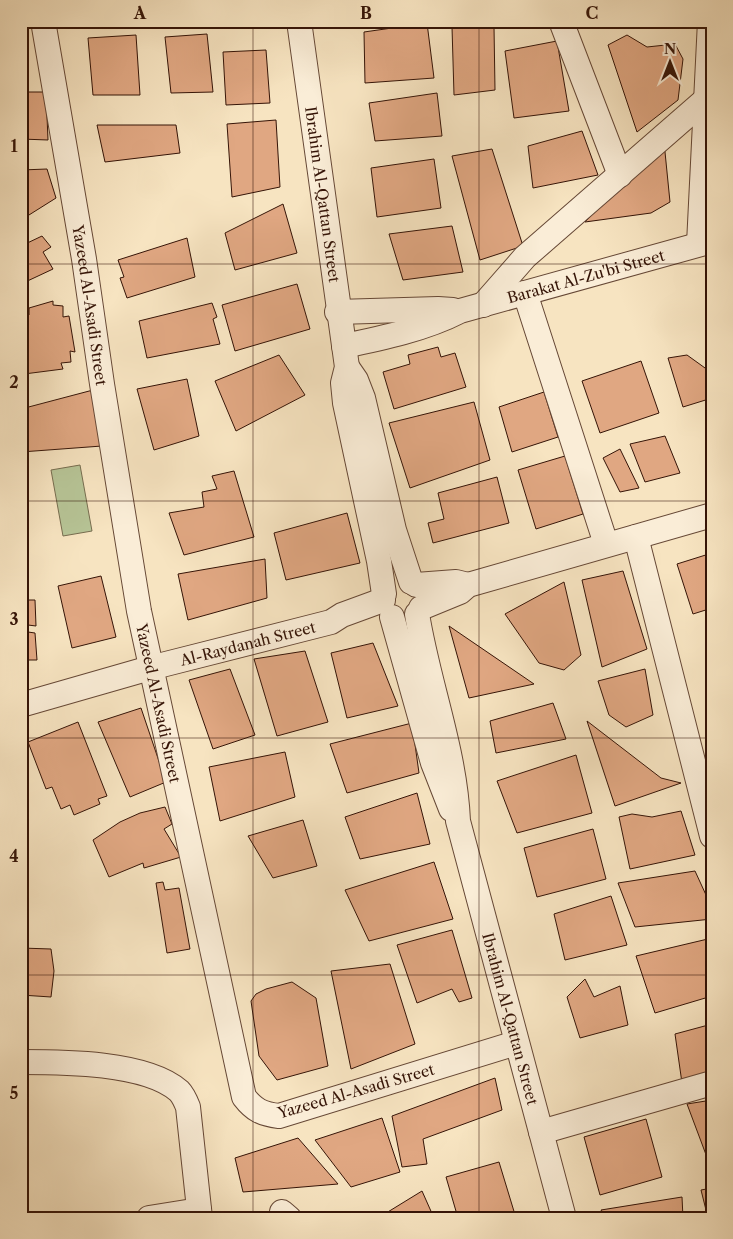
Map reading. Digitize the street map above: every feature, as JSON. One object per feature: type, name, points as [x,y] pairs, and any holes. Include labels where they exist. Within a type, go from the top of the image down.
[{"type":"street","name":"Yazeed Al-Asadi Street","points":[[43,21],[84,259],[118,486],[150,668],[244,1097],[253,1108],[264,1114],[279,1116],[516,1044]]},
{"type":"street","name":"Ibrahim Al-Qattan Street","points":[[299,21],[345,357],[343,383],[345,403],[387,607],[433,763],[448,804],[458,821]]},
{"type":"street","points":[[561,21],[620,175]]},
{"type":"street","points":[[706,242],[710,21]]},
{"type":"street","points":[[483,305],[526,257],[708,97]]},
{"type":"street","name":"Barakat Al-Zu'bi Street","points":[[345,357],[443,320],[460,311],[706,242]]},
{"type":"street","points":[[525,293],[606,544]]},
{"type":"street","name":"Barakat Al-Zu'bi Street","points":[[338,312],[438,308],[460,311]]},
{"type":"street","name":"Ibrahim Al-Qattan Street","points":[[345,357],[363,398],[394,530],[413,584]]},
{"type":"street","points":[[468,585],[456,582],[413,584],[398,581],[392,584],[387,607],[405,620],[419,611],[454,595],[468,585],[606,544],[712,516]]},
{"type":"street","points":[[636,537],[712,836]]},
{"type":"street","points":[[413,584],[422,596],[419,611]]},
{"type":"street","name":"Al-Raydanah Street","points":[[21,705],[150,668],[331,622],[342,615],[387,607]]},
{"type":"street","name":"Ibrahim Al-Qattan Street","points":[[419,611],[427,664],[455,774],[458,821],[564,1218]]},
{"type":"street","points":[[21,1062],[72,1062],[121,1068],[167,1082],[180,1092],[188,1107],[200,1214],[162,1216]]},
{"type":"street","points":[[541,1132],[712,1083]]},
{"type":"green space","points":[[80,465],[92,531],[63,536],[51,470]]},
{"type":"building","points":[[427,23],[434,78],[365,83],[364,32]]},
{"type":"building","points":[[452,27],[494,27],[495,90],[454,95]]},
{"type":"building","points":[[207,34],[213,92],[171,93],[165,37]]},
{"type":"building","points":[[136,35],[140,95],[93,95],[88,38]]},
{"type":"building","points":[[627,35],[647,47],[675,44],[683,59],[678,100],[637,132],[608,45]]},
{"type":"building","points":[[21,38],[23,39],[24,66],[21,66]]},
{"type":"building","points":[[557,41],[569,111],[514,118],[505,51]]},
{"type":"building","points":[[266,50],[270,103],[226,105],[223,52]]},
{"type":"building","points":[[21,92],[46,92],[48,140],[21,139]]},
{"type":"building","points":[[437,93],[442,136],[375,141],[369,103]]},
{"type":"building","points":[[276,120],[280,187],[232,197],[227,124]]},
{"type":"building","points":[[97,125],[176,125],[180,153],[105,162]]},
{"type":"building","points":[[582,131],[598,175],[533,188],[528,146]]},
{"type":"building","points":[[664,142],[670,202],[651,213],[585,222]]},
{"type":"building","points":[[492,149],[523,246],[480,260],[452,156]]},
{"type":"building","points":[[434,159],[441,208],[377,217],[371,168]]},
{"type":"building","points":[[47,169],[56,198],[21,220],[21,170]]},
{"type":"building","points":[[283,204],[297,253],[235,270],[225,233]]},
{"type":"building","points":[[452,226],[463,272],[403,280],[389,234]]},
{"type":"building","points":[[42,236],[51,247],[43,252],[53,269],[21,284],[21,246]]},
{"type":"building","points":[[187,238],[195,277],[127,298],[120,278],[124,277],[118,260]]},
{"type":"building","points":[[297,284],[310,329],[235,351],[222,305]]},
{"type":"building","points":[[53,301],[53,305],[63,306],[63,317],[69,316],[75,352],[70,351],[71,362],[61,363],[63,369],[24,374],[21,368],[21,316],[29,315],[29,308]]},
{"type":"building","points":[[212,303],[217,317],[213,319],[220,344],[147,358],[139,321]]},
{"type":"building","points":[[438,347],[441,357],[455,353],[466,387],[394,409],[383,372],[410,364],[408,355]]},
{"type":"building","points":[[279,355],[305,395],[236,431],[215,381]]},
{"type":"building","points":[[687,355],[712,373],[712,398],[683,407],[668,358]]},
{"type":"building","points":[[641,361],[659,413],[600,433],[582,381]]},
{"type":"building","points":[[187,379],[199,436],[154,450],[137,389]]},
{"type":"building","points":[[93,390],[102,446],[21,452],[21,409]]},
{"type":"building","points":[[544,392],[558,437],[512,452],[499,407]]},
{"type":"building","points":[[474,402],[490,460],[410,488],[389,423]]},
{"type":"building","points":[[665,436],[680,473],[645,482],[630,444]]},
{"type":"building","points":[[620,449],[639,488],[620,492],[603,458]]},
{"type":"building","points":[[565,456],[583,514],[536,529],[518,470]]},
{"type":"building","points":[[234,471],[254,537],[184,555],[169,513],[204,507],[202,492],[217,489],[212,476]]},
{"type":"building","points":[[497,477],[509,523],[433,543],[428,523],[444,519],[438,493]]},
{"type":"building","points":[[21,507],[27,525],[21,526]]},
{"type":"building","points":[[347,513],[360,563],[286,580],[274,533]]},
{"type":"building","points":[[712,553],[712,608],[693,614],[677,564]]},
{"type":"building","points":[[265,559],[267,598],[188,620],[178,574]]},
{"type":"building","points":[[623,571],[647,649],[602,667],[582,580]]},
{"type":"building","points":[[101,576],[116,637],[72,648],[58,586]]},
{"type":"building","points":[[564,582],[581,655],[564,670],[539,663],[505,614]]},
{"type":"building","points":[[21,600],[35,600],[36,626],[28,625],[28,632],[35,633],[37,660],[21,660]]},
{"type":"building","points":[[449,626],[534,684],[469,698]]},
{"type":"building","points":[[373,643],[398,706],[347,718],[331,653]]},
{"type":"building","points":[[305,651],[328,722],[277,736],[254,659]]},
{"type":"building","points":[[230,669],[255,735],[213,749],[189,680]]},
{"type":"building","points":[[645,669],[653,715],[626,727],[609,715],[598,681]]},
{"type":"building","points":[[553,703],[566,739],[496,753],[490,721]]},
{"type":"building","points":[[141,708],[166,782],[130,797],[98,722]]},
{"type":"building","points":[[587,721],[661,778],[681,783],[615,806]]},
{"type":"building","points":[[78,722],[107,796],[98,799],[100,804],[74,815],[70,805],[61,809],[52,787],[46,789],[28,742]]},
{"type":"building","points":[[412,723],[419,773],[347,793],[330,744]]},
{"type":"building","points":[[285,752],[295,797],[220,821],[209,767]]},
{"type":"building","points":[[576,755],[592,813],[517,833],[497,781]]},
{"type":"building","points":[[417,793],[430,844],[360,859],[345,817]]},
{"type":"building","points":[[165,807],[172,824],[164,829],[181,857],[144,868],[143,863],[109,877],[93,840],[120,822],[140,813]]},
{"type":"building","points":[[681,811],[695,855],[630,869],[619,817],[632,814],[652,817]]},
{"type":"building","points":[[303,820],[317,866],[273,878],[248,836]]},
{"type":"building","points":[[593,829],[606,879],[537,897],[524,848]]},
{"type":"building","points":[[434,862],[453,919],[369,941],[345,890]]},
{"type":"building","points":[[695,871],[712,908],[712,919],[635,927],[618,883]]},
{"type":"building","points":[[163,882],[165,890],[179,888],[190,949],[167,953],[156,883]]},
{"type":"building","points":[[611,896],[627,945],[565,960],[554,914]]},
{"type":"building","points":[[452,930],[472,998],[459,1002],[452,989],[417,1003],[397,945]]},
{"type":"building","points":[[712,938],[712,996],[655,1013],[636,956]]},
{"type":"building","points":[[21,948],[51,949],[54,971],[51,997],[21,995]]},
{"type":"building","points":[[390,964],[415,1044],[351,1069],[331,971]]},
{"type":"building","points":[[585,979],[594,997],[620,986],[628,1025],[580,1038],[567,997]]},
{"type":"building","points":[[292,982],[316,998],[328,1066],[277,1080],[259,1056],[251,1001],[256,994],[266,989]]},
{"type":"building","points":[[712,1024],[712,1072],[682,1083],[675,1034]]},
{"type":"building","points":[[495,1078],[502,1110],[423,1139],[427,1164],[402,1167],[392,1116]]},
{"type":"building","points":[[712,1100],[712,1159],[708,1160],[687,1104]]},
{"type":"building","points":[[382,1118],[400,1172],[351,1187],[315,1140]]},
{"type":"building","points":[[646,1119],[662,1177],[600,1195],[584,1137]]},
{"type":"building","points":[[298,1138],[338,1184],[243,1192],[235,1158]]},
{"type":"building","points":[[499,1162],[516,1218],[458,1218],[446,1177]]},
{"type":"building","points":[[712,1188],[712,1218],[708,1218],[701,1190]]},
{"type":"building","points":[[422,1191],[434,1218],[378,1218]]},
{"type":"building","points":[[682,1197],[683,1218],[605,1218],[601,1210]]}]
